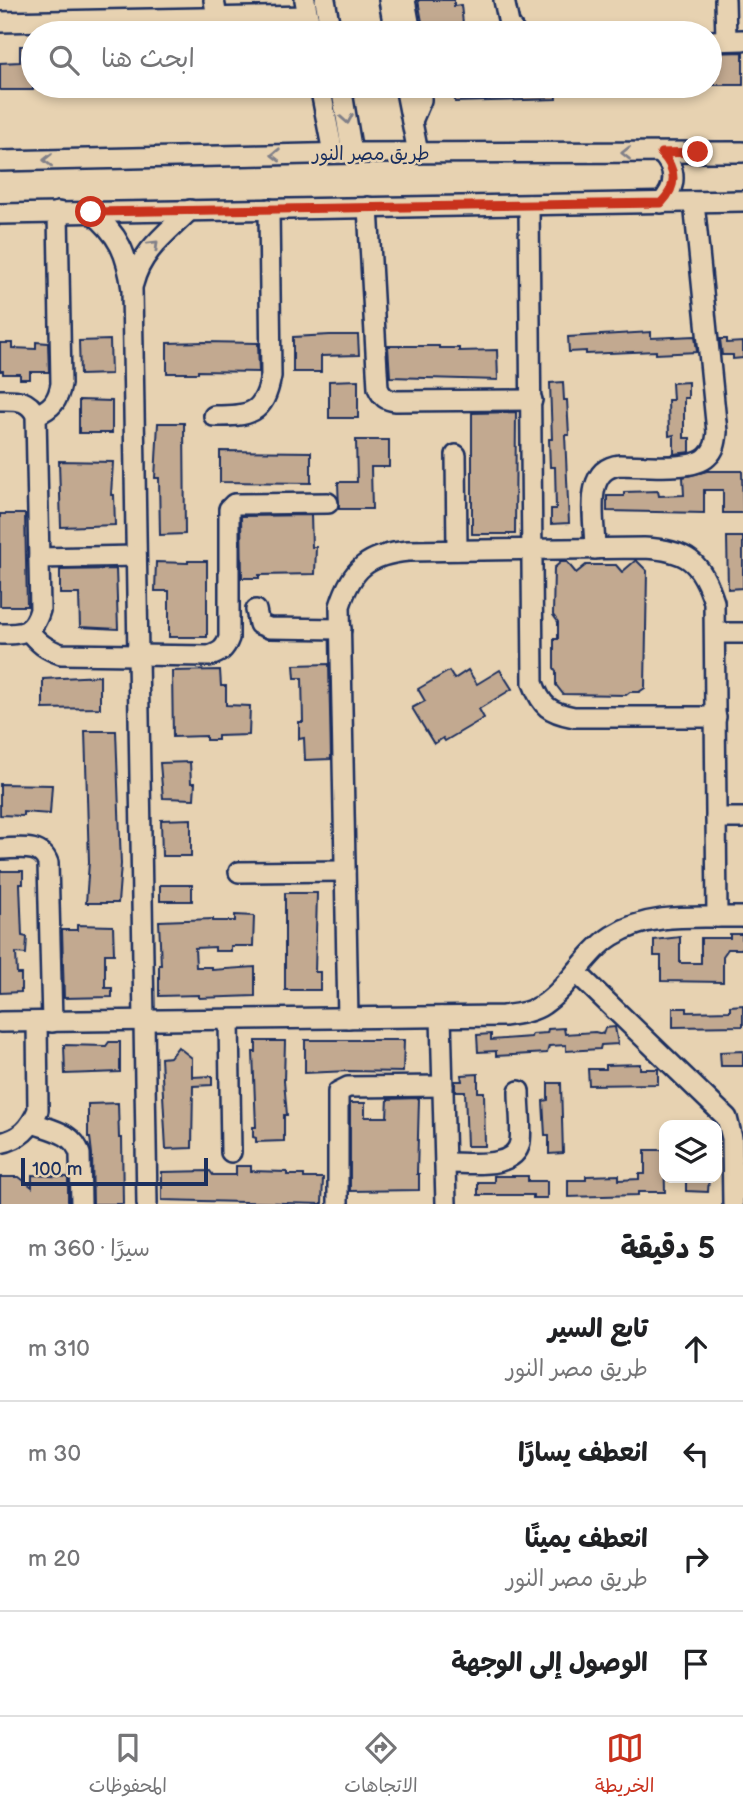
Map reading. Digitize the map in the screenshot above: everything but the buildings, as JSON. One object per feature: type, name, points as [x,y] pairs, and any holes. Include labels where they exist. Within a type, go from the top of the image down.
[{"type":"street","points":[[326,0],[329,21]]},
{"type":"street","points":[[388,0],[392,21]]},
{"type":"street","points":[[405,0],[409,21]]},
{"type":"street","points":[[505,0],[508,21]]},
{"type":"street","points":[[725,0],[726,40]]},
{"type":"street","points":[[0,22],[216,9],[308,16]]},
{"type":"street","points":[[324,98],[343,153]]},
{"type":"street","points":[[341,98],[343,153]]},
{"type":"street","points":[[407,98],[418,153]]},
{"type":"street","points":[[412,122],[421,98]]},
{"type":"street","name":"طريق مصر النور","points":[[0,161],[343,153],[743,152]]},
{"type":"street","points":[[661,153],[673,169],[674,178],[668,196],[661,203]]},
{"type":"street","points":[[0,214],[743,201]]},
{"type":"street","points":[[595,549],[594,490],[595,480],[601,471],[620,465],[692,465],[706,459],[715,447],[717,432],[694,202]]},
{"type":"street","points":[[529,205],[533,683],[540,701],[555,714],[574,717],[716,717]]},
{"type":"street","points":[[368,208],[379,388],[382,396],[396,401],[532,400]]},
{"type":"street","points":[[214,416],[244,416],[258,407],[268,393],[271,376],[269,209]]},
{"type":"street","points":[[132,289],[136,270],[146,253],[190,210]]},
{"type":"street","points":[[36,415],[49,410],[58,398],[61,384],[58,212]]},
{"type":"street","points":[[91,212],[108,225],[121,244],[129,266],[132,289],[147,1204]]},
{"type":"street","points":[[0,400],[24,401],[32,407],[36,415],[40,610],[37,621],[29,630],[17,634],[0,634]]},
{"type":"street","points":[[456,456],[457,551]]},
{"type":"street","points":[[29,630],[36,642],[61,654],[209,656],[218,653],[229,638],[229,509],[234,504],[328,503]]},
{"type":"street","points":[[348,1018],[340,606],[347,583],[363,565],[384,554],[668,549],[691,560],[707,579],[715,602],[717,918]]},
{"type":"street","points":[[39,558],[136,556]]},
{"type":"street","points":[[256,610],[259,624],[269,628],[341,628]]},
{"type":"street","points":[[715,634],[743,633]]},
{"type":"street","points":[[716,818],[743,818]]},
{"type":"street","points":[[0,849],[39,850],[48,863],[44,1022],[38,1110],[33,1123],[24,1134],[12,1141],[0,1143]]},
{"type":"street","points":[[239,872],[345,871]]},
{"type":"street","points":[[0,1023],[503,1016],[544,1004],[611,937],[629,927],[670,918],[743,917]]},
{"type":"street","points":[[576,972],[727,1118],[732,1138],[733,1204]]},
{"type":"street","points":[[441,1017],[446,1204]]},
{"type":"street","points":[[229,1020],[231,1152]]},
{"type":"street","points":[[338,1204],[338,1092],[348,1087],[443,1086]]},
{"type":"street","points":[[445,1163],[510,1159],[517,1151],[520,1141],[519,1091]]},
{"type":"street","points":[[33,1123],[66,1135],[78,1146],[81,1204]]},
{"type":"route","points":[[91,212],[661,203],[668,196],[674,178],[673,169],[661,153],[698,152]]}]
